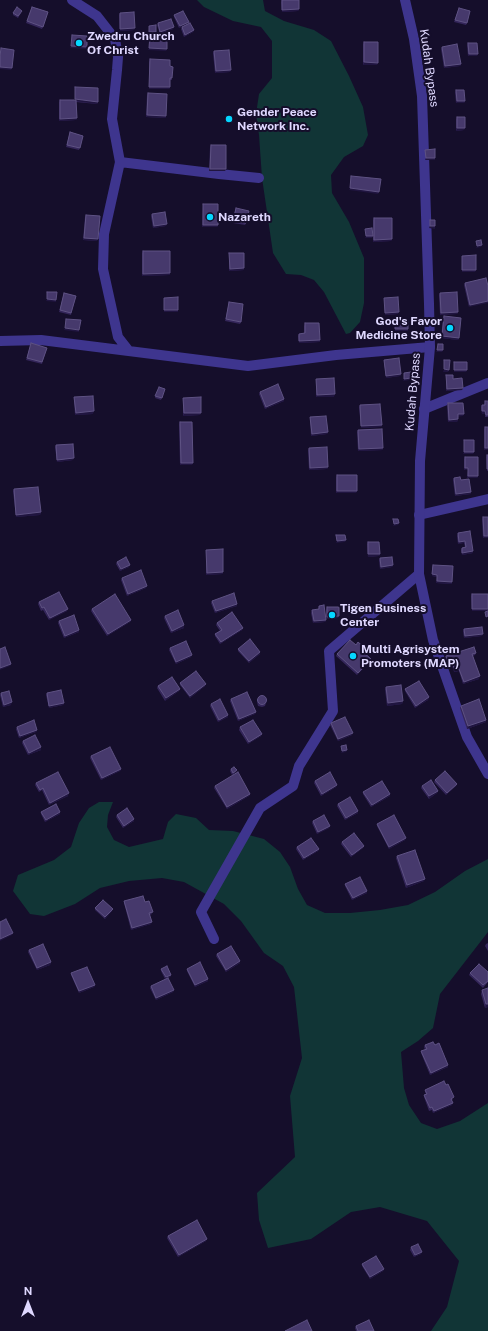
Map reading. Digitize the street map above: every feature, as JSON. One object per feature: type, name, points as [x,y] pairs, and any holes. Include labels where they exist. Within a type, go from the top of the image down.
[{"type":"street","points":[[72,0],[97,16],[115,39],[118,64],[112,119],[120,162],[104,234],[103,270],[118,337],[129,351]]},
{"type":"street","name":"Kudah Bypass","points":[[405,0],[414,38],[422,96],[428,239],[430,347],[420,461],[420,574],[433,640],[467,737],[488,774]]},
{"type":"street","points":[[120,162],[259,178]]},
{"type":"street","points":[[0,341],[41,340],[248,366],[336,355],[430,347]]},
{"type":"street","points":[[424,410],[488,383]]},
{"type":"street","points":[[420,515],[488,499]]},
{"type":"street","points":[[214,939],[201,912],[260,808],[293,786],[299,766],[333,711],[329,651],[420,574]]},
{"type":"green space","points":[[197,0],[263,0],[265,11],[284,21],[314,30],[331,41],[349,76],[363,107],[368,135],[363,146],[344,157],[331,175],[332,193],[349,222],[364,258],[364,303],[360,322],[350,333],[346,334],[324,292],[314,280],[301,275],[286,274],[273,253],[262,178],[256,114],[259,94],[272,78],[272,41],[261,27],[233,21],[204,7]]},
{"type":"green space","points":[[99,802],[113,802],[108,815],[107,827],[114,840],[129,847],[163,839],[168,822],[176,814],[196,818],[209,830],[233,831],[264,839],[280,852],[290,867],[298,889],[307,905],[325,913],[350,913],[408,905],[435,892],[465,871],[488,859],[488,932],[440,994],[433,1028],[418,1041],[401,1052],[404,1088],[409,1105],[421,1123],[437,1129],[460,1121],[488,1103],[488,1331],[431,1331],[447,1307],[459,1261],[427,1221],[380,1207],[351,1212],[311,1239],[268,1248],[259,1220],[257,1193],[295,1157],[290,1096],[302,1058],[294,987],[283,966],[264,953],[241,921],[224,904],[184,882],[162,878],[129,881],[100,888],[75,904],[44,916],[30,914],[13,891],[18,875],[54,860],[71,847],[79,823],[89,808]]},
{"type":"building","points":[[282,0],[299,0],[299,9],[282,10]]},
{"type":"building","points":[[17,7],[22,11],[18,16],[13,13]]},
{"type":"building","points":[[32,7],[48,12],[43,27],[27,21]]},
{"type":"building","points":[[459,8],[470,11],[467,23],[455,20]]},
{"type":"building","points":[[183,11],[189,22],[180,26],[174,15]]},
{"type":"building","points":[[134,12],[135,28],[120,29],[120,13]]},
{"type":"building","points":[[171,19],[174,27],[160,32],[158,23]]},
{"type":"building","points":[[190,23],[194,30],[185,35],[182,27]]},
{"type":"building","points":[[156,25],[156,32],[149,32],[149,26]]},
{"type":"building","name":"Zwedru Church Of Christ","points":[[72,35],[87,36],[87,47],[71,46]]},
{"type":"building","points":[[150,35],[167,36],[167,49],[149,48]]},
{"type":"building","points":[[364,42],[378,42],[378,63],[364,62]]},
{"type":"building","points":[[468,43],[477,43],[478,54],[469,54]]},
{"type":"building","points":[[457,44],[461,64],[445,66],[442,47]]},
{"type":"building","points":[[1,48],[14,50],[12,68],[0,67]]},
{"type":"building","points":[[229,50],[231,70],[216,71],[214,51]]},
{"type":"building","points":[[150,59],[170,60],[170,66],[173,67],[172,78],[170,78],[170,87],[149,87]]},
{"type":"building","points":[[75,87],[98,88],[98,102],[75,99]]},
{"type":"building","points":[[456,90],[464,90],[465,101],[457,101]]},
{"type":"building","points":[[148,93],[167,94],[166,116],[147,115]]},
{"type":"building","points":[[60,100],[76,100],[77,118],[60,119]]},
{"type":"building","points":[[457,117],[465,117],[465,128],[457,128]]},
{"type":"building","points":[[70,132],[83,136],[80,148],[67,145]]},
{"type":"building","points":[[211,145],[226,145],[226,169],[210,169]]},
{"type":"building","points":[[435,149],[435,158],[426,158],[425,150]]},
{"type":"building","points":[[351,176],[381,179],[379,192],[350,188]]},
{"type":"building","name":"Nazareth","points":[[203,204],[218,204],[218,225],[203,225]]},
{"type":"building","points":[[236,208],[249,211],[246,223],[233,221]]},
{"type":"building","points":[[165,212],[167,224],[154,226],[152,214]]},
{"type":"building","points":[[86,215],[100,216],[98,239],[84,238]]},
{"type":"building","points":[[374,218],[392,218],[392,239],[374,240]]},
{"type":"building","points":[[430,220],[435,220],[435,226],[430,226]]},
{"type":"building","points":[[372,228],[373,236],[366,236],[365,229]]},
{"type":"building","points":[[481,240],[482,245],[477,246],[476,241]]},
{"type":"building","points":[[143,251],[170,251],[170,273],[143,274]]},
{"type":"building","points":[[229,253],[244,253],[244,268],[230,269]]},
{"type":"building","points":[[476,255],[476,270],[462,270],[462,256]]},
{"type":"building","points":[[486,278],[488,286],[488,301],[470,305],[465,283]]},
{"type":"building","points":[[47,292],[57,292],[56,300],[47,299]]},
{"type":"building","points":[[457,292],[458,312],[441,313],[440,293]]},
{"type":"building","points":[[64,293],[76,296],[71,313],[60,310]]},
{"type":"building","points":[[178,297],[178,310],[164,310],[164,298]]},
{"type":"building","points":[[398,297],[399,312],[385,313],[384,298]]},
{"type":"building","points":[[229,302],[243,304],[241,322],[226,319]]},
{"type":"building","points":[[444,316],[461,318],[459,338],[442,336]]},
{"type":"building","points":[[66,319],[81,320],[79,330],[65,328]]},
{"type":"building","points":[[395,320],[408,320],[408,329],[395,329]]},
{"type":"building","points":[[305,323],[319,323],[320,340],[299,341],[299,334],[305,333]]},
{"type":"building","points":[[31,343],[47,348],[42,362],[27,358]]},
{"type":"building","points":[[438,344],[443,344],[443,350],[437,350]]},
{"type":"building","points":[[399,358],[401,374],[386,376],[384,360]]},
{"type":"building","points":[[444,360],[450,360],[449,370],[444,369]]},
{"type":"building","points":[[454,362],[467,362],[467,370],[454,370]]},
{"type":"building","points":[[411,372],[411,378],[404,379],[404,373]]},
{"type":"building","points":[[446,375],[453,375],[453,379],[462,378],[463,388],[447,389]]},
{"type":"building","points":[[334,378],[335,394],[317,395],[316,379]]},
{"type":"building","points":[[278,384],[284,399],[266,407],[260,392]]},
{"type":"building","points":[[159,387],[165,389],[162,398],[155,396]]},
{"type":"building","points":[[93,396],[94,411],[76,413],[74,397]]},
{"type":"building","points":[[201,397],[201,413],[184,413],[183,398]]},
{"type":"building","points":[[485,401],[488,401],[488,415],[486,415],[485,411],[482,411],[482,405],[485,405]]},
{"type":"building","points":[[448,403],[463,403],[464,414],[458,414],[458,419],[449,420]]},
{"type":"building","points":[[380,404],[382,425],[361,426],[360,405]]},
{"type":"building","points":[[326,416],[328,432],[312,434],[310,417]]},
{"type":"building","points":[[180,422],[192,422],[193,463],[181,463]]},
{"type":"building","points":[[485,427],[488,427],[488,448],[485,448]]},
{"type":"building","points":[[382,429],[383,448],[359,449],[358,430]]},
{"type":"building","points":[[464,440],[474,440],[474,452],[464,452]]},
{"type":"building","points":[[73,444],[74,458],[57,460],[56,445]]},
{"type":"building","points":[[327,447],[328,467],[310,468],[309,448]]},
{"type":"building","points":[[488,455],[488,469],[487,469]]},
{"type":"building","points":[[465,457],[478,457],[478,476],[468,476],[468,468],[465,468]]},
{"type":"building","points":[[337,475],[357,475],[357,491],[337,491]]},
{"type":"building","points":[[460,477],[461,480],[469,479],[471,492],[456,494],[454,478]]},
{"type":"building","points":[[38,487],[41,512],[16,515],[14,489]]},
{"type":"building","points":[[483,517],[488,517],[488,536],[484,536]]},
{"type":"building","points":[[393,519],[398,519],[399,523],[394,524]]},
{"type":"building","points":[[470,531],[473,551],[462,553],[462,548],[466,547],[465,541],[459,542],[458,533]]},
{"type":"building","points":[[336,535],[345,535],[346,540],[337,541]]},
{"type":"building","points":[[368,542],[379,542],[380,554],[368,554]]},
{"type":"building","points":[[223,549],[223,572],[207,573],[206,550]]},
{"type":"building","points":[[126,557],[130,565],[121,569],[117,562]]},
{"type":"building","points":[[392,557],[393,565],[381,567],[380,558]]},
{"type":"building","points":[[433,565],[453,566],[452,582],[437,581],[437,575],[432,574]]},
{"type":"building","points":[[141,570],[147,586],[128,594],[122,578]]},
{"type":"building","points":[[59,592],[68,609],[50,618],[44,607],[42,608],[39,602]]},
{"type":"building","points":[[234,593],[237,604],[216,611],[212,601]]},
{"type":"building","points":[[115,594],[131,620],[108,634],[92,609]]},
{"type":"building","points":[[472,594],[488,594],[488,609],[472,609]]},
{"type":"building","points":[[324,605],[326,620],[314,621],[312,610],[319,609],[319,606]]},
{"type":"building","points":[[327,607],[339,607],[339,616],[327,617]]},
{"type":"building","points":[[178,610],[184,625],[172,631],[165,616]]},
{"type":"building","points":[[488,611],[488,616],[486,617],[485,612]]},
{"type":"building","points":[[232,612],[243,628],[221,642],[215,634],[222,630],[217,623]]},
{"type":"building","points":[[74,615],[79,630],[65,636],[59,621]]},
{"type":"building","points":[[482,627],[483,634],[465,636],[464,629]]},
{"type":"building","points":[[250,639],[260,652],[249,661],[238,649]]},
{"type":"building","points":[[350,640],[356,645],[358,642],[366,649],[363,652],[371,659],[358,673],[337,654]]},
{"type":"building","points":[[186,641],[192,655],[176,662],[170,648]]},
{"type":"building","points":[[5,647],[11,664],[0,668],[0,649]]},
{"type":"building","points":[[474,647],[476,653],[472,654],[480,676],[464,682],[459,669],[455,670],[453,665],[449,667],[446,656]]},
{"type":"building","points":[[196,671],[206,684],[190,696],[180,683]]},
{"type":"building","points":[[172,677],[180,689],[166,698],[158,686]]},
{"type":"building","points":[[419,681],[429,697],[416,706],[405,689]]},
{"type":"building","points":[[401,685],[403,701],[388,703],[386,687]]},
{"type":"building","points":[[61,690],[64,703],[49,706],[47,693]]},
{"type":"building","points":[[9,691],[12,702],[4,705],[1,693]]},
{"type":"building","points":[[247,692],[256,712],[239,719],[231,699]]},
{"type":"building","points":[[260,696],[264,696],[266,700],[264,704],[260,704],[258,702],[258,698]]},
{"type":"building","points":[[220,699],[228,715],[219,720],[211,704]]},
{"type":"building","points":[[479,699],[486,720],[468,726],[461,706]]},
{"type":"building","points":[[345,717],[353,733],[338,739],[331,723]]},
{"type":"building","points":[[34,720],[37,730],[20,736],[17,727]]},
{"type":"building","points":[[253,720],[262,734],[249,742],[240,727]]},
{"type":"building","points":[[35,735],[41,747],[29,753],[23,741]]},
{"type":"building","points":[[346,745],[347,750],[342,751],[341,746]]},
{"type":"building","points":[[110,747],[121,769],[102,778],[91,756]]},
{"type":"building","points":[[234,767],[237,770],[233,773],[231,769]]},
{"type":"building","points":[[445,771],[457,784],[447,793],[435,780]]},
{"type":"building","points":[[58,772],[69,793],[50,803],[43,788],[40,790],[36,783]]},
{"type":"building","points":[[238,772],[250,794],[227,807],[215,786]]},
{"type":"building","points":[[330,772],[337,785],[322,794],[315,781]]},
{"type":"building","points":[[431,780],[438,791],[429,796],[422,786]]},
{"type":"building","points":[[382,781],[390,794],[372,805],[363,792]]},
{"type":"building","points":[[350,797],[358,811],[346,818],[338,804]]},
{"type":"building","points":[[56,804],[60,812],[46,820],[41,812]]},
{"type":"building","points":[[127,808],[134,819],[124,826],[117,815]]},
{"type":"building","points":[[324,815],[330,826],[318,832],[313,821]]},
{"type":"building","points":[[394,815],[406,838],[389,847],[377,824]]},
{"type":"building","points":[[354,833],[364,846],[352,855],[342,842]]},
{"type":"building","points":[[311,838],[319,849],[304,858],[297,847]]},
{"type":"building","points":[[415,850],[425,879],[407,885],[397,856]]},
{"type":"building","points":[[360,877],[367,891],[353,898],[345,884]]},
{"type":"building","points":[[143,896],[145,902],[149,901],[153,912],[149,913],[152,922],[132,928],[124,901]]},
{"type":"building","points":[[103,900],[113,909],[105,917],[95,908]]},
{"type":"building","points":[[6,919],[13,933],[0,939],[0,922]]},
{"type":"building","points":[[43,944],[51,962],[37,968],[29,950]]},
{"type":"building","points":[[231,946],[240,961],[226,970],[217,954]]},
{"type":"building","points":[[200,962],[208,979],[195,985],[187,969]]},
{"type":"building","points":[[479,964],[488,972],[488,981],[483,985],[470,973]]},
{"type":"building","points":[[167,966],[171,975],[166,977],[161,969]]},
{"type":"building","points":[[87,967],[95,985],[79,991],[71,973]]},
{"type":"building","points":[[168,978],[174,990],[156,998],[151,986]]},
{"type":"building","points":[[488,988],[488,1004],[486,1004],[482,990]]},
{"type":"building","points":[[433,1042],[435,1045],[439,1043],[448,1065],[431,1073],[421,1051],[427,1049],[425,1045]]},
{"type":"building","points":[[444,1081],[446,1085],[448,1084],[454,1097],[451,1099],[453,1103],[434,1111],[432,1107],[430,1108],[424,1095],[427,1094],[425,1090]]},
{"type":"building","points":[[197,1220],[207,1239],[179,1255],[168,1236]]},
{"type":"building","points":[[418,1244],[422,1252],[415,1255],[411,1247]]},
{"type":"building","points":[[376,1256],[384,1269],[370,1277],[362,1264]]},
{"type":"building","points":[[307,1320],[312,1331],[285,1331]]},
{"type":"building","points":[[369,1320],[374,1331],[358,1331],[356,1326]]},
{"type":"place","name":"Zwedru Church Of Christ","points":[[79,43]]},
{"type":"place","name":"Gender Peace Network Inc.","points":[[229,119]]},
{"type":"place","name":"Nazareth","points":[[210,217]]},
{"type":"place","name":"God's Favor Medicine Store","points":[[450,328]]},
{"type":"place","name":"Tigen Business Center","points":[[332,615]]},
{"type":"place","name":"Multi Agrisystem Promoters (MAP)","points":[[353,656]]}]
